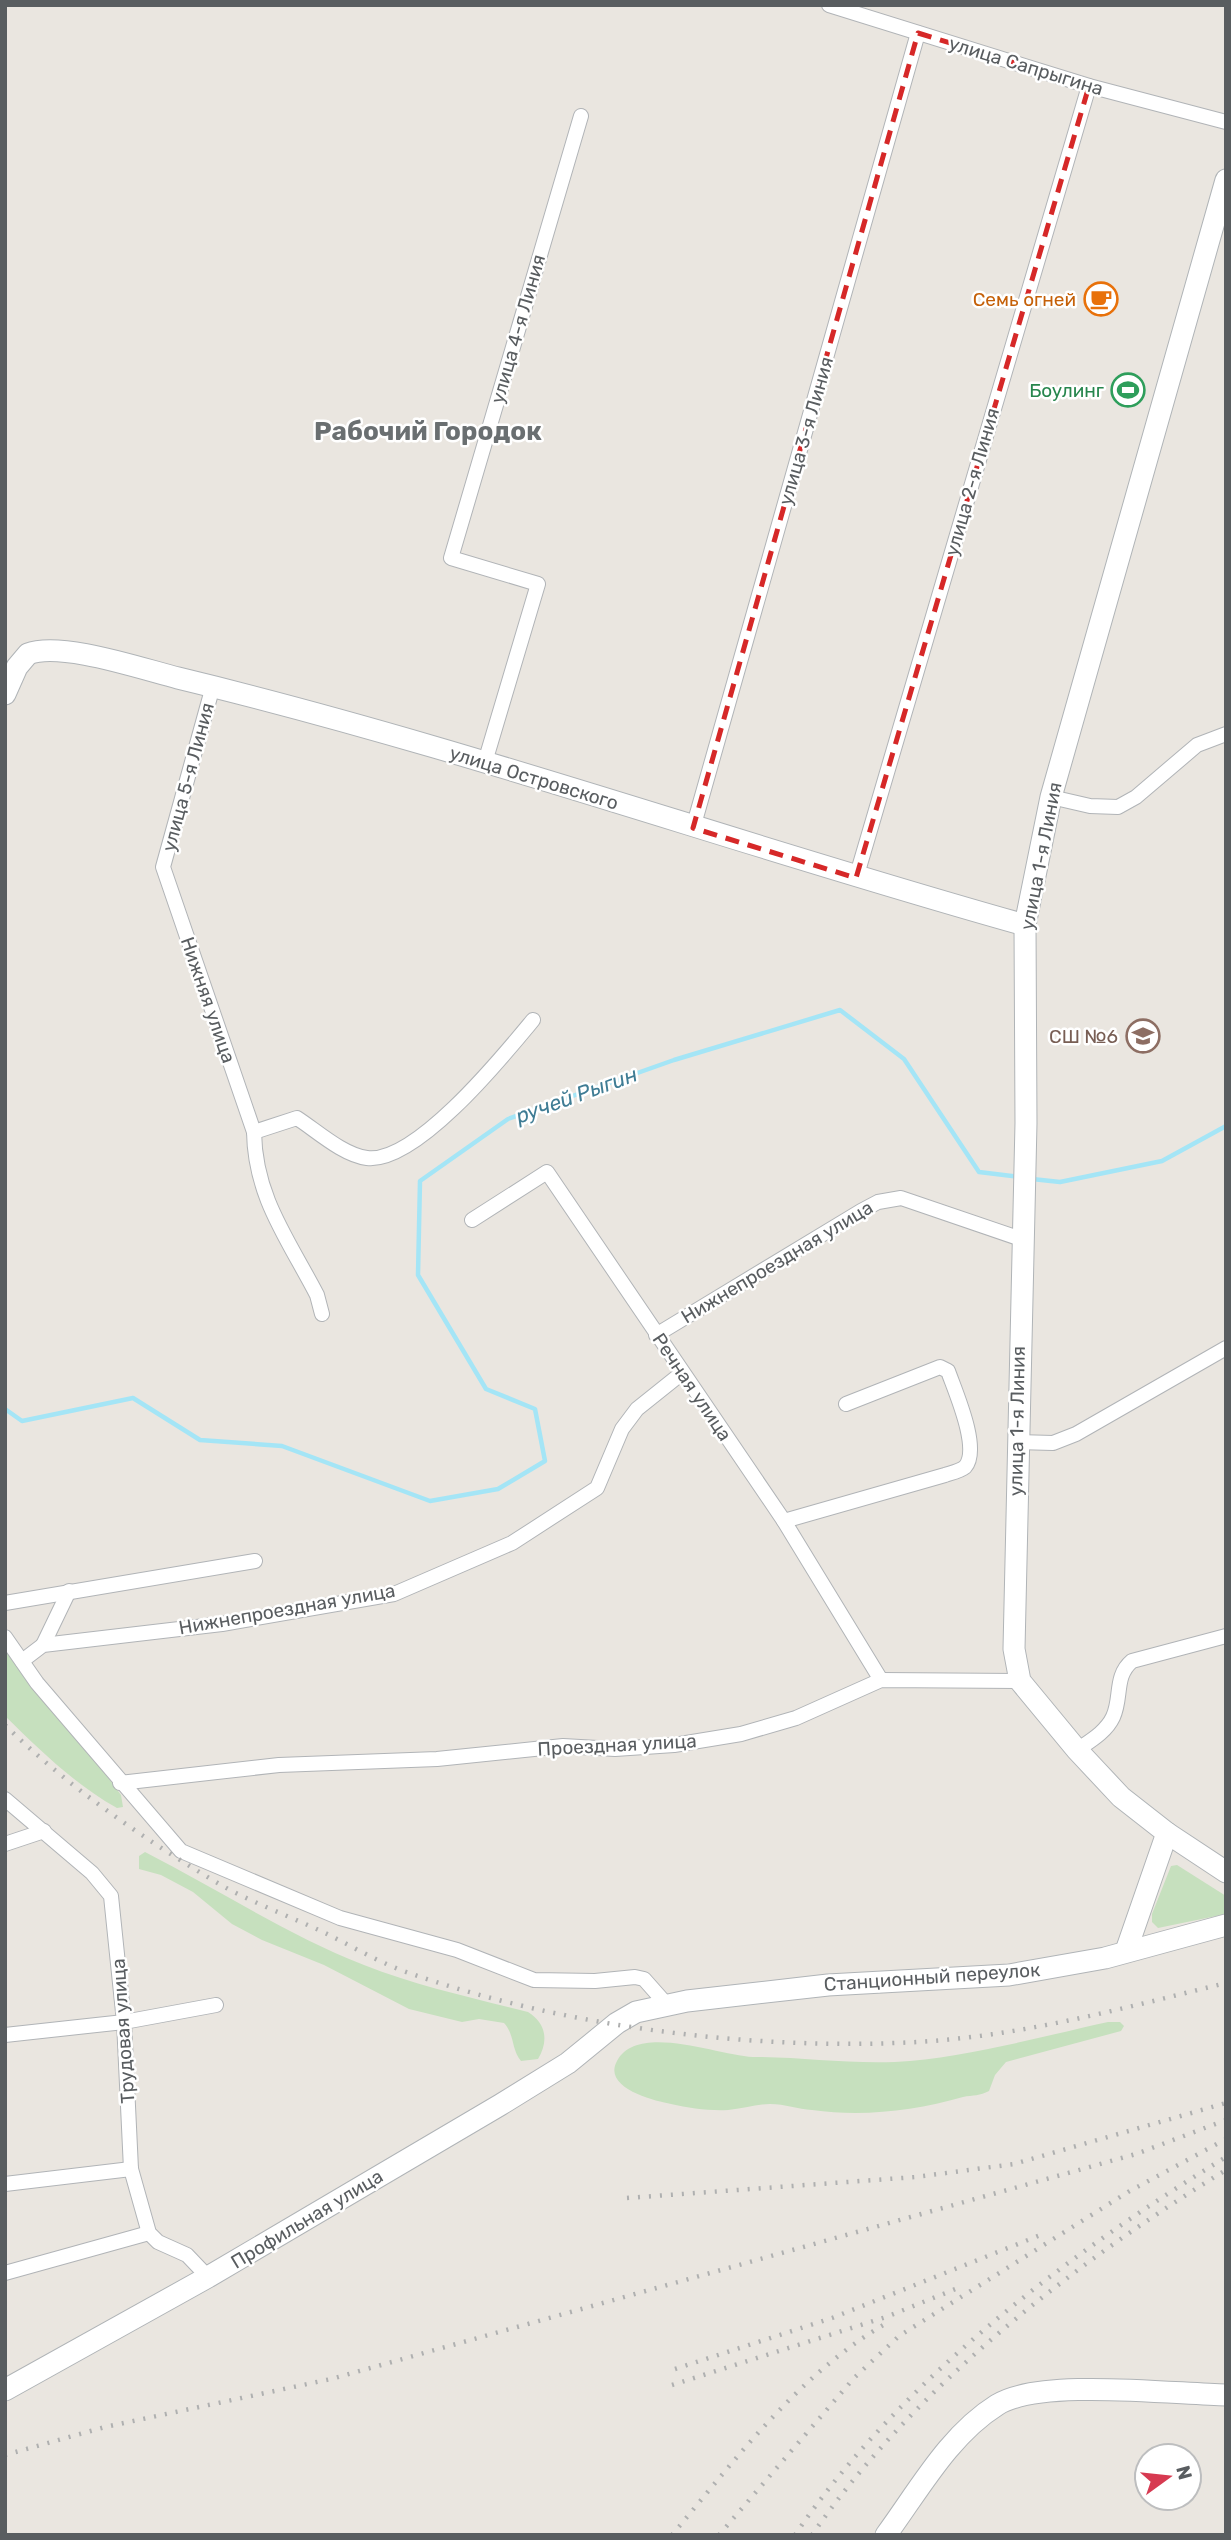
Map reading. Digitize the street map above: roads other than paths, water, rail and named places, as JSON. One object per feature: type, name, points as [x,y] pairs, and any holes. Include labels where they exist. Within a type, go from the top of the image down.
[{"type":"street","name":"улица Сапрыгина","points":[[829,5],[1089,86],[1226,122]]},
{"type":"street","name":"улица 3-я Линия","points":[[693,828],[918,33]]},
{"type":"street","name":"улица 2-я Линия","points":[[856,878],[1089,86]]},
{"type":"street","name":"улица 4-я Линия","points":[[485,762],[538,584],[451,558],[580,116]]},
{"type":"street","name":"улица 1-я Линия","points":[[1020,1681],[1014,1649],[1021,1239],[1026,1123],[1025,925],[1051,797],[1226,180]]},
{"type":"street","name":"улица Островского","points":[[5,694],[17,667],[28,654],[38,650],[69,652],[213,686],[485,762],[856,878],[1025,925]]},
{"type":"street","name":"улица 5-я Линия","points":[[163,867],[213,686]]},
{"type":"street","points":[[1051,797],[1090,806],[1118,807],[1136,797],[1197,745],[1226,734]]},
{"type":"street","name":"Нижняя улица","points":[[163,867],[254,1132],[254,1163],[262,1191],[317,1295],[322,1314]]},
{"type":"street","points":[[254,1132],[297,1118],[353,1153],[369,1158],[387,1155],[408,1145],[461,1104],[533,1020]]},
{"type":"street","name":"Речная улица","points":[[472,1220],[547,1172],[784,1521],[881,1680]]},
{"type":"street","name":"Нижнепроездная улица","points":[[656,1335],[861,1211],[889,1199],[901,1198],[1021,1239]]},
{"type":"street","points":[[1017,1442],[1053,1443],[1076,1434],[1226,1348]]},
{"type":"street","points":[[784,1521],[963,1469],[969,1460],[969,1437],[948,1371],[940,1367],[846,1404]]},
{"type":"street","name":"Нижнепроездная улица","points":[[43,1645],[222,1624],[394,1594],[512,1543],[597,1488],[622,1429],[637,1409],[682,1373]]},
{"type":"street","points":[[5,1603],[255,1561]]},
{"type":"street","points":[[22,1661],[43,1645],[69,1591]]},
{"type":"street","points":[[1077,1750],[1108,1726],[1114,1714],[1120,1677],[1132,1661],[1226,1636]]},
{"type":"street","points":[[5,1637],[120,1783],[181,1851],[340,1918],[457,1950],[534,1980],[595,1981],[635,1977],[652,1985],[667,2005]]},
{"type":"street","name":"Проездная улица","points":[[120,1783],[279,1765],[437,1759],[563,1746],[615,1749],[674,1745],[741,1734],[796,1718],[881,1680],[1020,1681]]},
{"type":"street","points":[[1020,1681],[1077,1750],[1121,1797],[1167,1833],[1226,1872]]},
{"type":"street","name":"Трудовая улица","points":[[5,1799],[93,1873],[111,1896],[124,2022],[131,2169],[149,2233]]},
{"type":"street","points":[[5,1844],[44,1831]]},
{"type":"street","points":[[1126,1951],[1167,1833]]},
{"type":"street","name":"Станционный переулок","points":[[636,2012],[667,2005],[828,1985],[1009,1975],[1070,1965],[1226,1925]]},
{"type":"street","points":[[5,2035],[124,2022],[216,2005]]},
{"type":"street","name":"Профильная улица","points":[[5,2390],[208,2277],[523,2091],[568,2063],[636,2012]]},
{"type":"street","points":[[5,2184],[131,2169]]},
{"type":"street","points":[[5,2273],[149,2233],[158,2242],[187,2255],[208,2277]]},
{"type":"street","points":[[886,2535],[958,2438],[998,2404],[1020,2393],[1063,2389],[1226,2395]]},
{"type":"waterway","name":"ручей Рыгин","points":[[5,1409],[22,1421],[133,1398],[200,1440],[282,1446],[430,1501],[498,1489],[545,1461],[535,1409],[486,1389],[418,1275],[420,1181],[508,1119],[674,1060],[840,1010],[904,1059],[979,1172],[1020,1177]]},
{"type":"waterway","name":"ручей Рыгин","points":[[1032,1179],[1060,1182],[1162,1161],[1226,1126]]},
{"type":"railway","points":[[5,1725],[81,1791],[164,1850],[221,1885],[400,1970],[471,1993],[533,2008],[596,2021],[726,2038],[791,2043],[917,2042],[1034,2027],[1226,1983]]},
{"type":"railway","points":[[627,2198],[916,2177],[1014,2164],[1226,2103]]},
{"type":"railway","points":[[5,2455],[105,2427],[331,2379],[1136,2154],[1226,2120]]},
{"type":"railway","points":[[719,2535],[854,2378],[899,2336],[1128,2192],[1226,2139]]},
{"type":"railway","points":[[795,2535],[837,2478],[884,2424],[991,2324],[1107,2235],[1226,2157]]},
{"type":"railway","points":[[812,2535],[853,2481],[898,2429],[1000,2332],[1112,2245],[1226,2170]]},
{"type":"railway","points":[[675,2369],[832,2318],[1043,2234]]},
{"type":"railway","points":[[672,2385],[886,2317],[963,2286]]},
{"type":"railway","points":[[672,2535],[744,2448],[796,2393],[854,2344],[885,2324]]},
{"type":"place","name":"Семь огней","points":[[1101,299]]},
{"type":"place","name":"Боулинг","points":[[1128,390]]},
{"type":"place","name":"СШ №6","points":[[1143,1036]]},
{"type":"district","name":"Рабочий Городок","points":[[428,431]]}]
